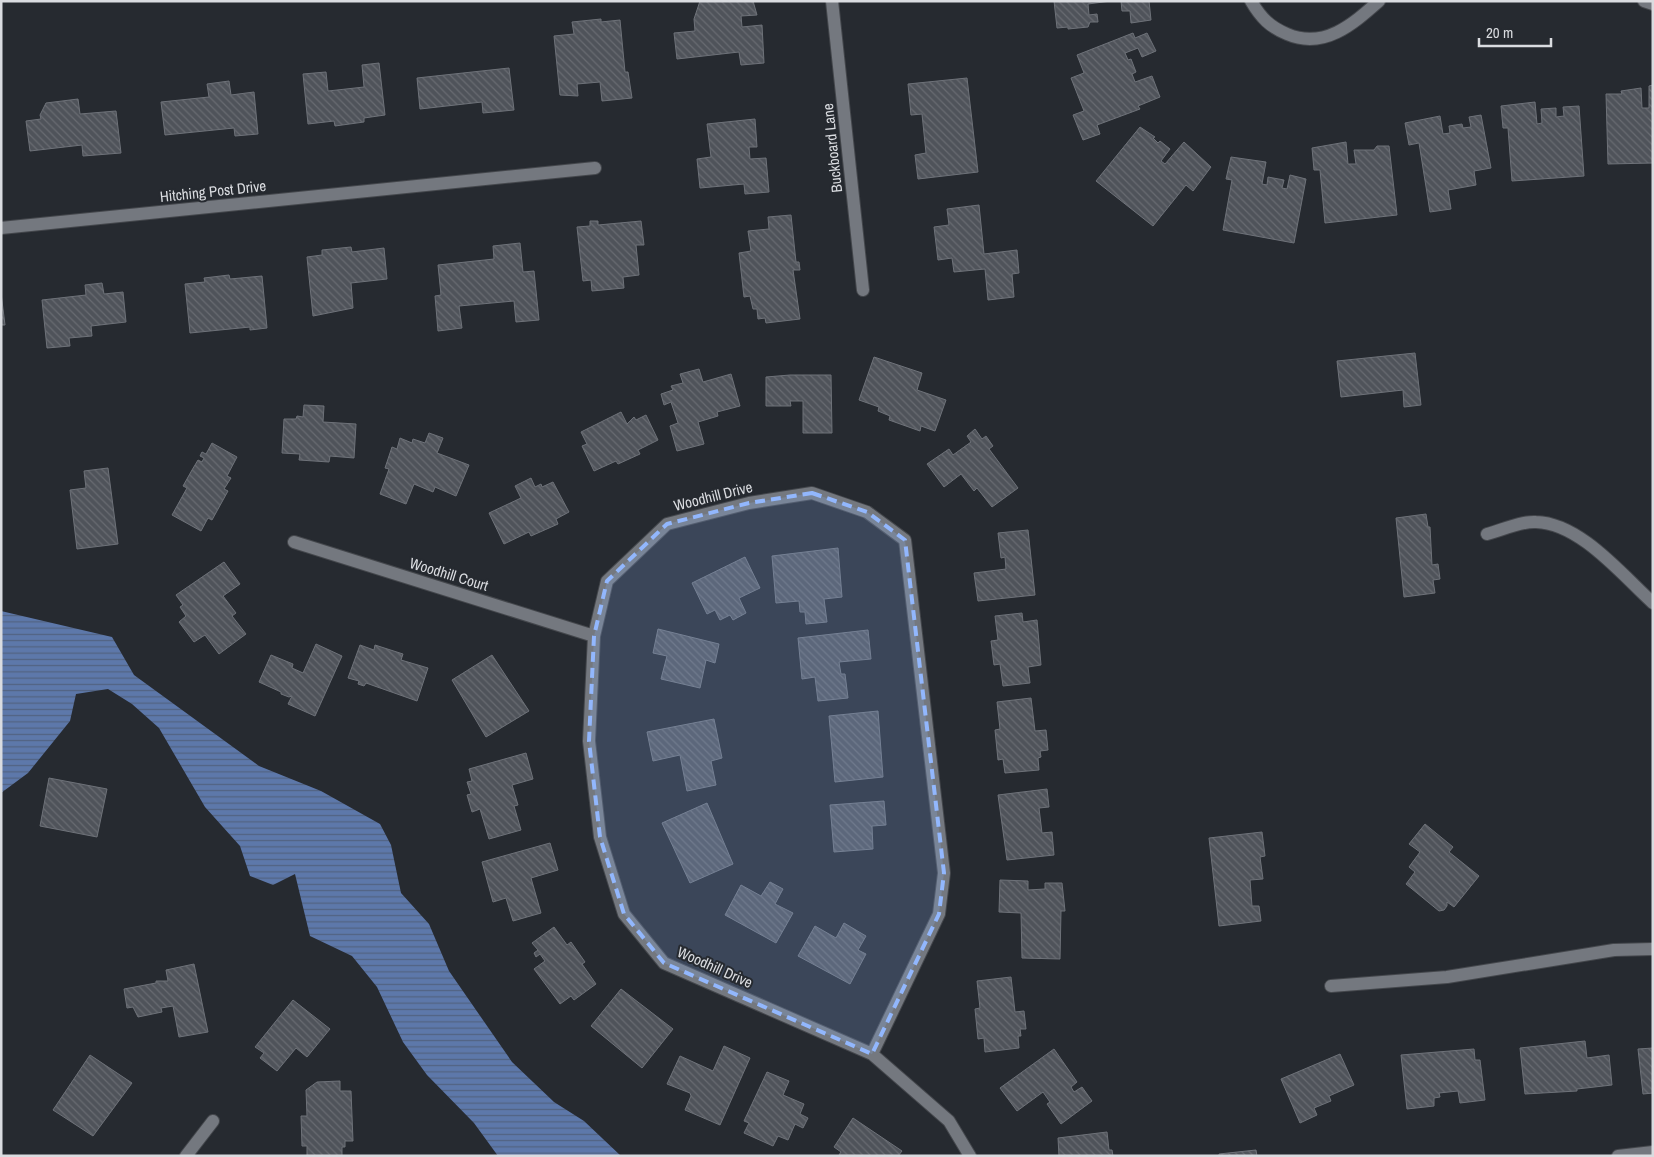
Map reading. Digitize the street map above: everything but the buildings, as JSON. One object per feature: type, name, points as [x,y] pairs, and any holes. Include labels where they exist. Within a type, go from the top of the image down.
[{"type":"street","name":"Buckboard Lane","points":[[832,1],[863,290]]},
{"type":"street","points":[[1252,1],[1261,18],[1274,28],[1291,36],[1310,40],[1326,38],[1344,29],[1361,18],[1379,1]]},
{"type":"street","points":[[1644,1],[1653,4]]},
{"type":"street","name":"Hitching Post Drive","points":[[1,228],[595,168]]},
{"type":"street","name":"Woodhill Drive","points":[[872,1054],[939,914],[944,873],[905,540],[867,512],[812,493],[749,503],[667,524],[607,581],[594,636],[589,741],[600,837],[624,914],[664,963],[872,1054],[948,1121],[970,1156]]},
{"type":"street","points":[[1487,534],[1534,522],[1558,525],[1588,543],[1653,603]]},
{"type":"street","name":"Woodhill Court","points":[[294,542],[594,636]]},
{"type":"street","points":[[1331,986],[1447,977],[1614,950],[1653,949]]},
{"type":"street","points":[[186,1156],[213,1120]]},
{"type":"street","points":[[1618,1156],[1653,1152]]},
{"type":"highlighted area","points":[[812,493],[867,512],[905,540],[944,873],[939,914],[872,1054],[664,963],[624,914],[600,837],[589,741],[594,636],[607,581],[667,524],[749,503]]},
{"type":"water","points":[[1,611],[112,637],[134,675],[259,766],[321,791],[380,824],[391,845],[401,893],[429,924],[449,971],[512,1062],[554,1102],[584,1121],[621,1156],[498,1156],[474,1123],[427,1075],[403,1042],[377,987],[352,956],[310,936],[295,874],[273,885],[250,876],[240,846],[205,807],[159,728],[132,704],[108,689],[76,694],[70,721],[28,773],[1,793]]}]
